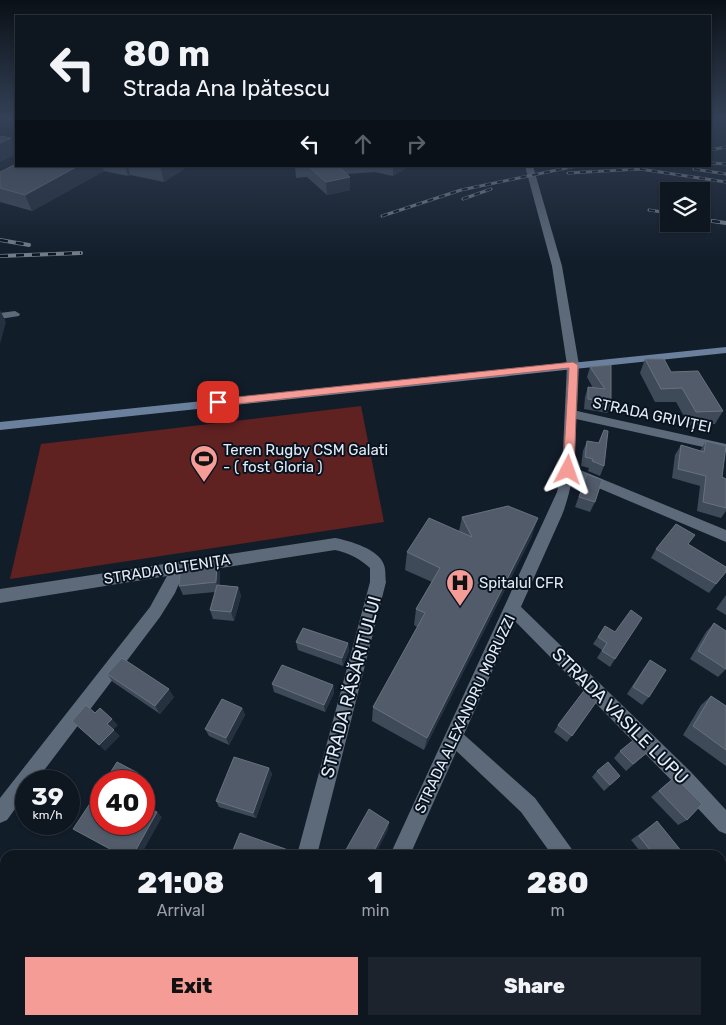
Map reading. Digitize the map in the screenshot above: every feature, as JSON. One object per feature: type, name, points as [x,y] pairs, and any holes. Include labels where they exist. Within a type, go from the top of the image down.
[{"type":"main road","points":[[0,426],[726,350]]},
{"type":"street","name":"STRADA ALEXANDRU MORUZZI","points":[[402,850],[455,738],[564,492],[568,470],[573,365],[556,266],[529,167]]},
{"type":"street","points":[[0,316],[15,314]]},
{"type":"street","name":"STRADA GRIVIȚEI","points":[[571,414],[726,448]]},
{"type":"street","points":[[568,470],[726,536]]},
{"type":"street","name":"STRADA OLTENIȚA","points":[[0,596],[335,544]]},
{"type":"street","name":"STRADA RĂSĂRITULUI","points":[[308,850],[378,582],[377,566],[365,553],[335,544]]},
{"type":"street","points":[[0,813],[155,612],[170,588],[178,567]]},
{"type":"street","name":"STRADA VASILE LUPU","points":[[513,609],[684,779],[726,824]]},
{"type":"street","points":[[455,738],[528,805],[560,850]]},
{"type":"shaded area","name":"Teren Rugby CSM Galati - ( fost Gloria )","points":[[361,406],[384,522],[10,579],[41,444]]},
{"type":"building","points":[[12,166],[76,167],[25,195],[0,188],[0,172]]},
{"type":"building","points":[[309,167],[339,167],[350,177],[326,182]]},
{"type":"building","points":[[645,359],[664,359],[671,372],[698,371],[723,411],[696,412],[682,388],[661,389]]},
{"type":"building","points":[[611,365],[611,403],[588,399],[588,387],[605,389],[590,367]]},
{"type":"building","points":[[604,430],[608,431],[604,466],[592,461],[593,459],[585,457],[587,441],[599,443]]},
{"type":"building","points":[[706,441],[726,446],[722,477],[726,479],[726,508],[703,502],[706,476],[678,469],[681,445],[704,452]]},
{"type":"building","points":[[587,474],[602,480],[595,502],[579,497]]},
{"type":"building","points":[[508,506],[538,518],[427,738],[373,707],[425,613],[416,609],[440,568],[407,552],[429,518],[472,537],[462,517]]},
{"type":"building","points":[[676,524],[695,535],[688,544],[726,567],[726,572],[716,584],[656,549]]},
{"type":"building","points":[[217,562],[216,582],[179,586],[181,567]]},
{"type":"building","points":[[217,585],[238,587],[231,612],[210,610]]},
{"type":"building","points":[[631,610],[642,618],[615,659],[602,651],[607,643],[598,637],[605,626],[615,632]]},
{"type":"building","points":[[714,623],[726,631],[726,669],[698,651]]},
{"type":"building","points":[[303,628],[348,643],[342,658],[296,642]]},
{"type":"building","points":[[122,658],[169,689],[155,706],[107,674]]},
{"type":"building","points":[[650,660],[666,670],[649,697],[633,687]]},
{"type":"building","points":[[282,665],[333,685],[324,705],[272,684]]},
{"type":"building","points":[[586,688],[599,698],[572,736],[558,725]]},
{"type":"building","points":[[711,696],[726,706],[726,750],[693,726]]},
{"type":"building","points":[[222,699],[242,708],[226,738],[205,729]]},
{"type":"building","points":[[86,705],[95,713],[100,708],[112,719],[107,724],[114,730],[99,745],[72,721]]},
{"type":"building","points":[[636,738],[649,751],[633,764],[620,751]]},
{"type":"building","points":[[234,757],[269,768],[253,813],[216,801]]},
{"type":"building","points":[[117,762],[132,770],[112,770]]},
{"type":"building","points":[[608,762],[620,776],[610,785],[597,771]]},
{"type":"building","points":[[675,777],[702,804],[687,820],[659,791]]},
{"type":"building","points":[[90,804],[90,835],[144,835],[136,850],[110,849],[80,833],[80,818]]},
{"type":"building","points":[[369,809],[389,822],[375,850],[346,850]]},
{"type":"building","points":[[657,821],[680,850],[650,850],[639,836]]},
{"type":"building","points":[[240,833],[288,850],[233,850]]},
{"type":"railway","points":[[382,216],[461,190],[571,167]]},
{"type":"railway","points":[[568,173],[640,169],[726,182]]},
{"type":"railway","points":[[694,169],[726,174]]},
{"type":"railway","points":[[463,199],[491,189]]},
{"type":"railway","points":[[649,210],[660,212]]},
{"type":"railway","points":[[710,220],[720,222]]},
{"type":"railway","points":[[712,221],[726,223]]},
{"type":"railway","points":[[0,240],[29,245]]},
{"type":"railway","points":[[0,256],[81,253]]},
{"type":"place","name":"Teren Rugby CSM Galati - ( fost Gloria )","points":[[204,483]]},
{"type":"place","name":"Spitalul CFR","points":[[460,607]]},
{"type":"route","points":[[218,402],[573,365],[568,470]]}]
